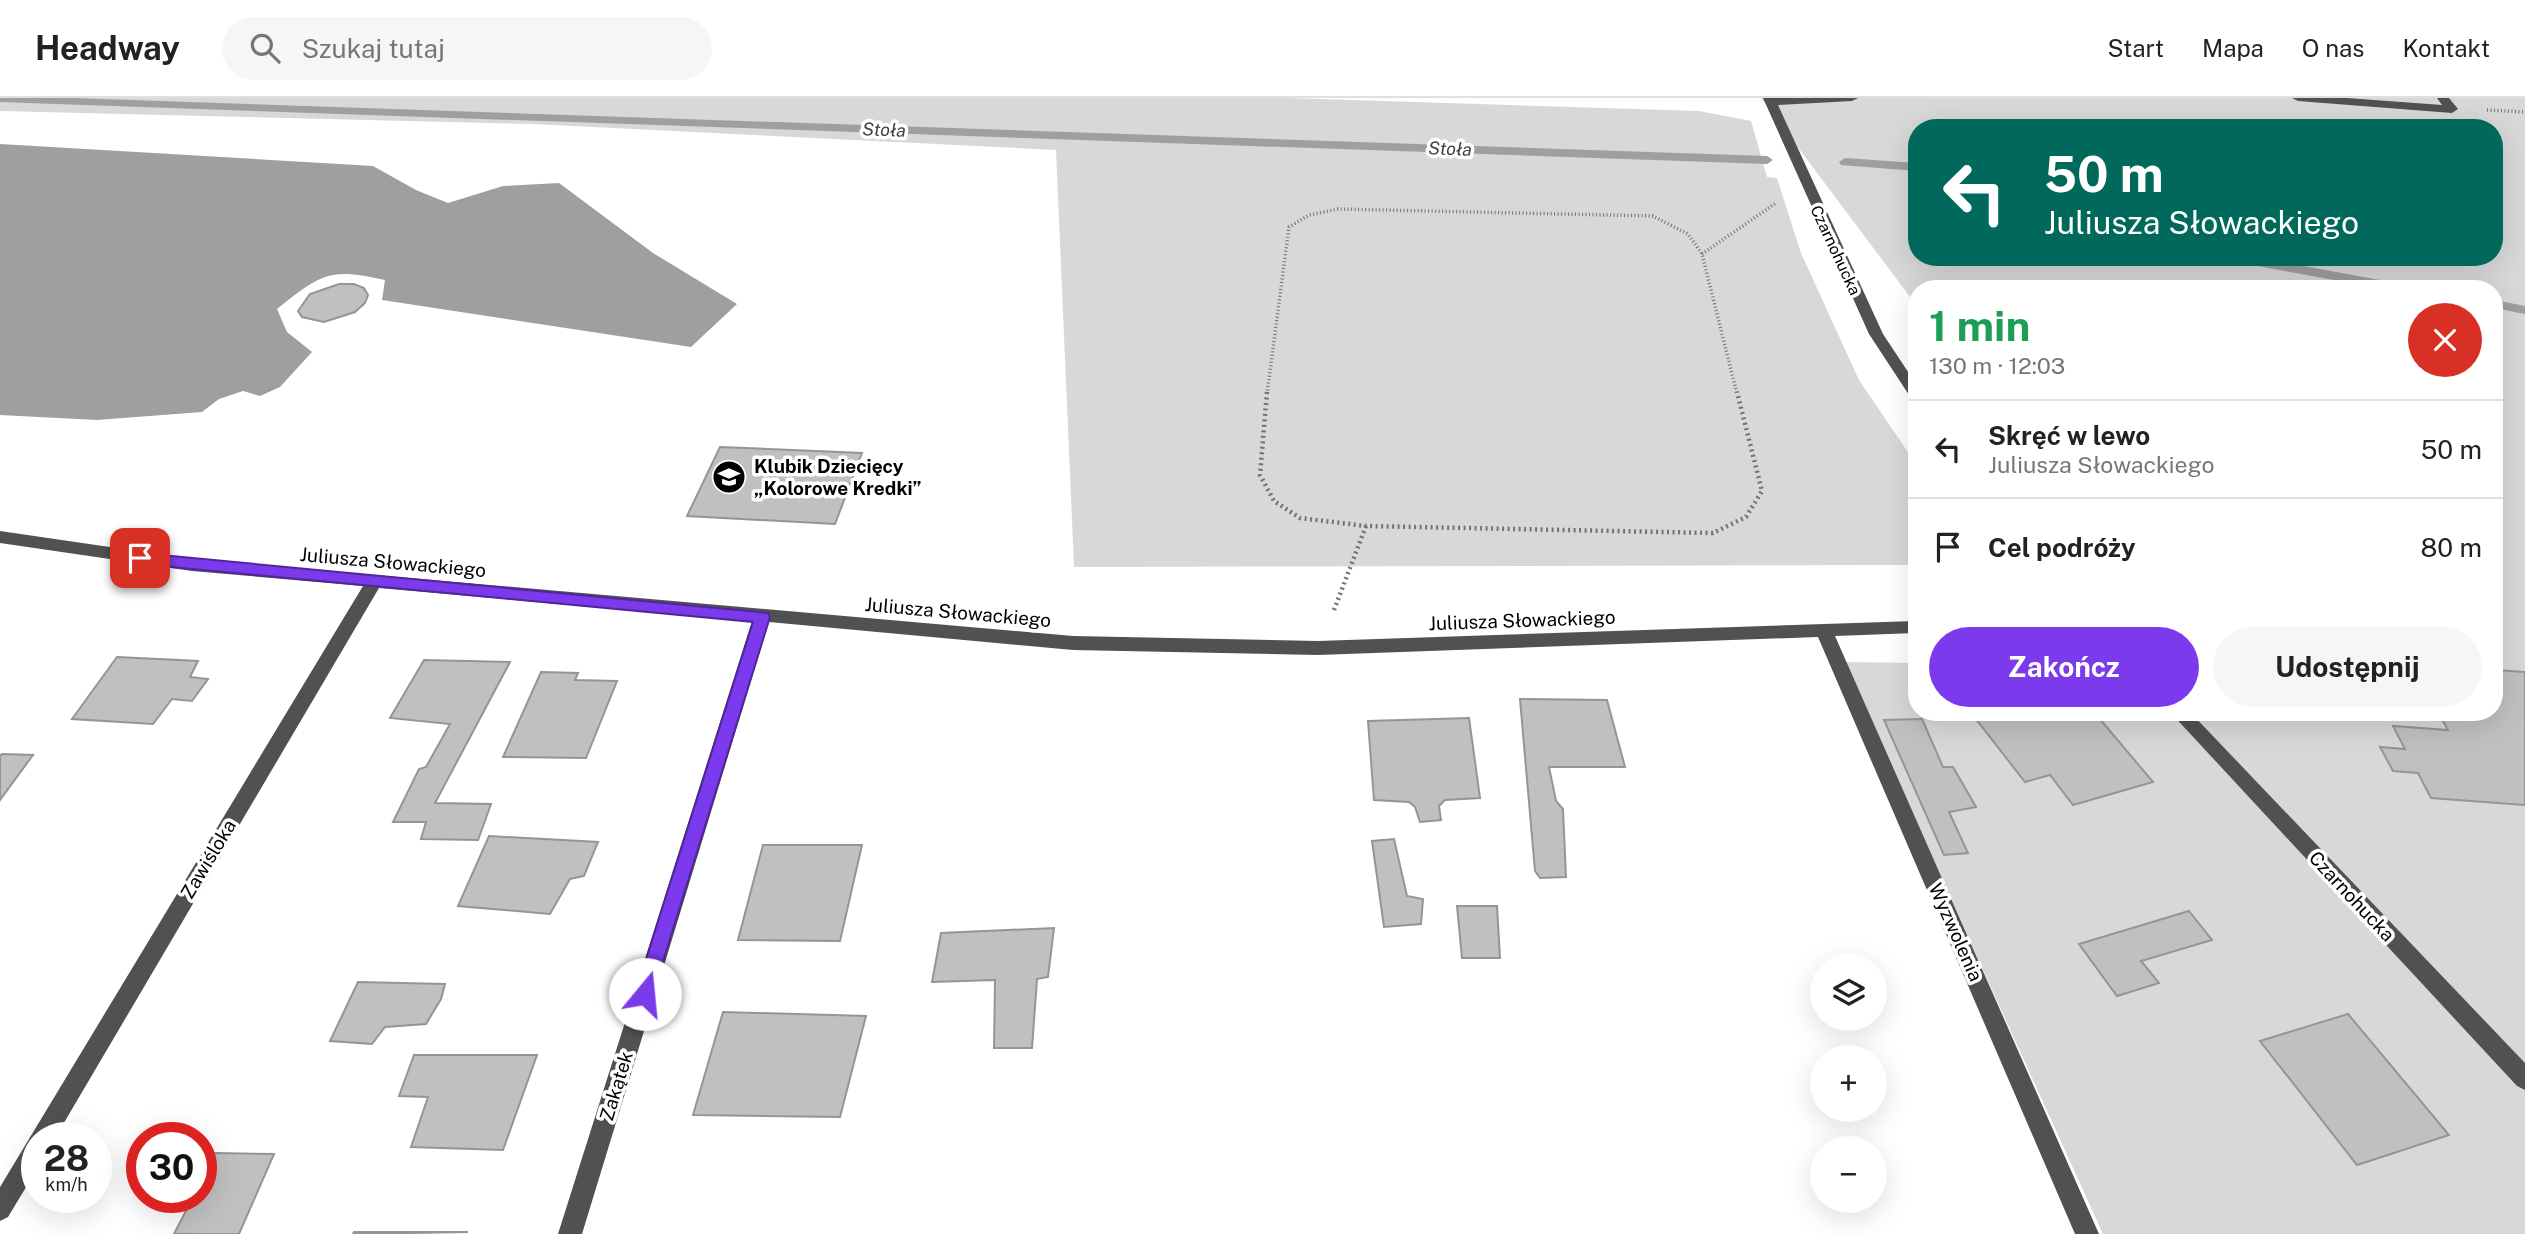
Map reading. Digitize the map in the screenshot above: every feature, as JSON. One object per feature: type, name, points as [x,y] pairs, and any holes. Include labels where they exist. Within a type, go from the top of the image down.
[{"type":"street","points":[[1772,99],[1852,98]]},
{"type":"street","points":[[2298,98],[2452,109],[2443,98]]},
{"type":"street","name":"Czarnohucka","points":[[1772,99],[1805,183],[1876,334],[1908,383]]},
{"type":"street","name":"Juliusza Słowackiego","points":[[0,537],[192,565],[1073,643],[1318,648],[1908,627]]},
{"type":"street","name":"Zawiśloka","points":[[52,1122],[374,582]]},
{"type":"street","name":"Zakątek","points":[[570,1234],[762,617]]},
{"type":"street","name":"Wyzwolenia","points":[[1824,630],[2087,1234]]},
{"type":"street","name":"Czarnohucka","points":[[2187,721],[2525,1079]]},
{"type":"street","points":[[0,1209],[21,1174]]},
{"type":"path","points":[[1702,254],[1777,202]]},
{"type":"path","points":[[1338,209],[1653,216],[1688,234],[1702,254],[1762,491],[1746,517],[1713,533],[1366,526],[1300,518],[1274,501],[1261,475],[1260,449],[1289,227],[1309,215],[1338,209]]},
{"type":"path","points":[[1331,615],[1366,526]]},
{"type":"shaded area","points":[[0,98],[1288,98],[1699,111],[1751,121],[1767,177],[1777,178],[1801,253],[1859,380],[1908,452],[1908,565],[1074,567],[1056,150],[533,124],[0,111]]},
{"type":"shaded area","points":[[1761,98],[2525,98],[2525,1234],[2103,1234],[1843,662],[1908,663],[1908,721],[2503,721],[2503,280],[1908,280],[1908,294]]},
{"type":"shaded area","points":[[0,144],[373,166],[416,190],[448,203],[503,186],[559,183],[653,253],[737,304],[691,347],[382,300],[385,280],[338,274],[316,281],[277,309],[287,332],[312,352],[280,387],[260,396],[243,391],[219,399],[202,412],[97,420],[0,415]]},
{"type":"building","points":[[339,284],[354,284],[364,288],[368,295],[365,303],[355,312],[324,322],[302,317],[298,311],[310,294]]},
{"type":"building","points":[[720,447],[862,453],[835,524],[687,516]]},
{"type":"building","points":[[117,657],[198,661],[190,677],[208,679],[192,701],[172,699],[153,724],[72,719]]},
{"type":"building","points":[[424,660],[510,662],[435,803],[491,804],[478,840],[421,839],[426,822],[393,822],[419,769],[426,767],[450,724],[390,718]]},
{"type":"building","points":[[2503,671],[2525,672],[2525,805],[2431,798],[2418,773],[2393,771],[2380,747],[2405,749],[2393,726],[2448,730],[2443,721],[2503,721]]},
{"type":"building","points":[[541,672],[578,673],[575,680],[617,681],[586,758],[503,757]]},
{"type":"building","points":[[1520,699],[1607,700],[1625,767],[1549,767],[1556,801],[1563,809],[1566,877],[1540,878],[1535,871]]},
{"type":"building","points":[[1469,718],[1480,798],[1445,800],[1439,806],[1441,820],[1420,822],[1415,807],[1409,802],[1374,800],[1368,721]]},
{"type":"building","points":[[1884,720],[1923,721],[1943,767],[1953,767],[1976,807],[1949,812],[1968,853],[1944,855]]},
{"type":"building","points":[[1977,721],[2102,721],[2153,782],[2073,805],[2050,775],[2025,782]]},
{"type":"building","points":[[33,755],[0,800],[0,756]]},
{"type":"building","points":[[489,836],[598,842],[584,876],[570,879],[550,914],[458,906]]},
{"type":"building","points":[[1394,839],[1407,896],[1423,899],[1421,924],[1384,927],[1372,841]]},
{"type":"building","points":[[763,845],[862,845],[840,941],[738,940]]},
{"type":"building","points":[[1457,906],[1497,906],[1500,958],[1462,958]]},
{"type":"building","points":[[2189,911],[2212,940],[2141,961],[2159,983],[2117,996],[2079,944]]},
{"type":"building","points":[[1054,928],[1048,977],[1037,979],[1032,1048],[994,1048],[995,980],[932,982],[941,933]]},
{"type":"building","points":[[358,982],[445,984],[441,999],[426,1024],[385,1027],[372,1044],[330,1041]]},
{"type":"building","points":[[723,1012],[866,1016],[840,1117],[693,1115]]},
{"type":"building","points":[[2348,1014],[2449,1135],[2357,1165],[2260,1041]]},
{"type":"building","points":[[414,1055],[537,1055],[503,1150],[411,1147],[428,1097],[399,1096]]},
{"type":"building","points":[[217,1153],[274,1154],[239,1234],[174,1234],[185,1213],[217,1213]]},
{"type":"building","points":[[354,1232],[468,1232],[353,1234]]},
{"type":"waterway","name":"Stoła","points":[[0,99],[1767,160]]},
{"type":"waterway","name":"Stoła","points":[[1845,162],[1908,166]]},
{"type":"waterway","name":"Stoła","points":[[2280,266],[2358,280]]},
{"type":"waterway","name":"Stoła","points":[[2503,306],[2525,310]]},
{"type":"place","name":"Klubik Dziecięcy „Kolorowe Kredki”","points":[[729,477]]},
{"type":"route","points":[[140,558],[762,617],[645,994]]}]
